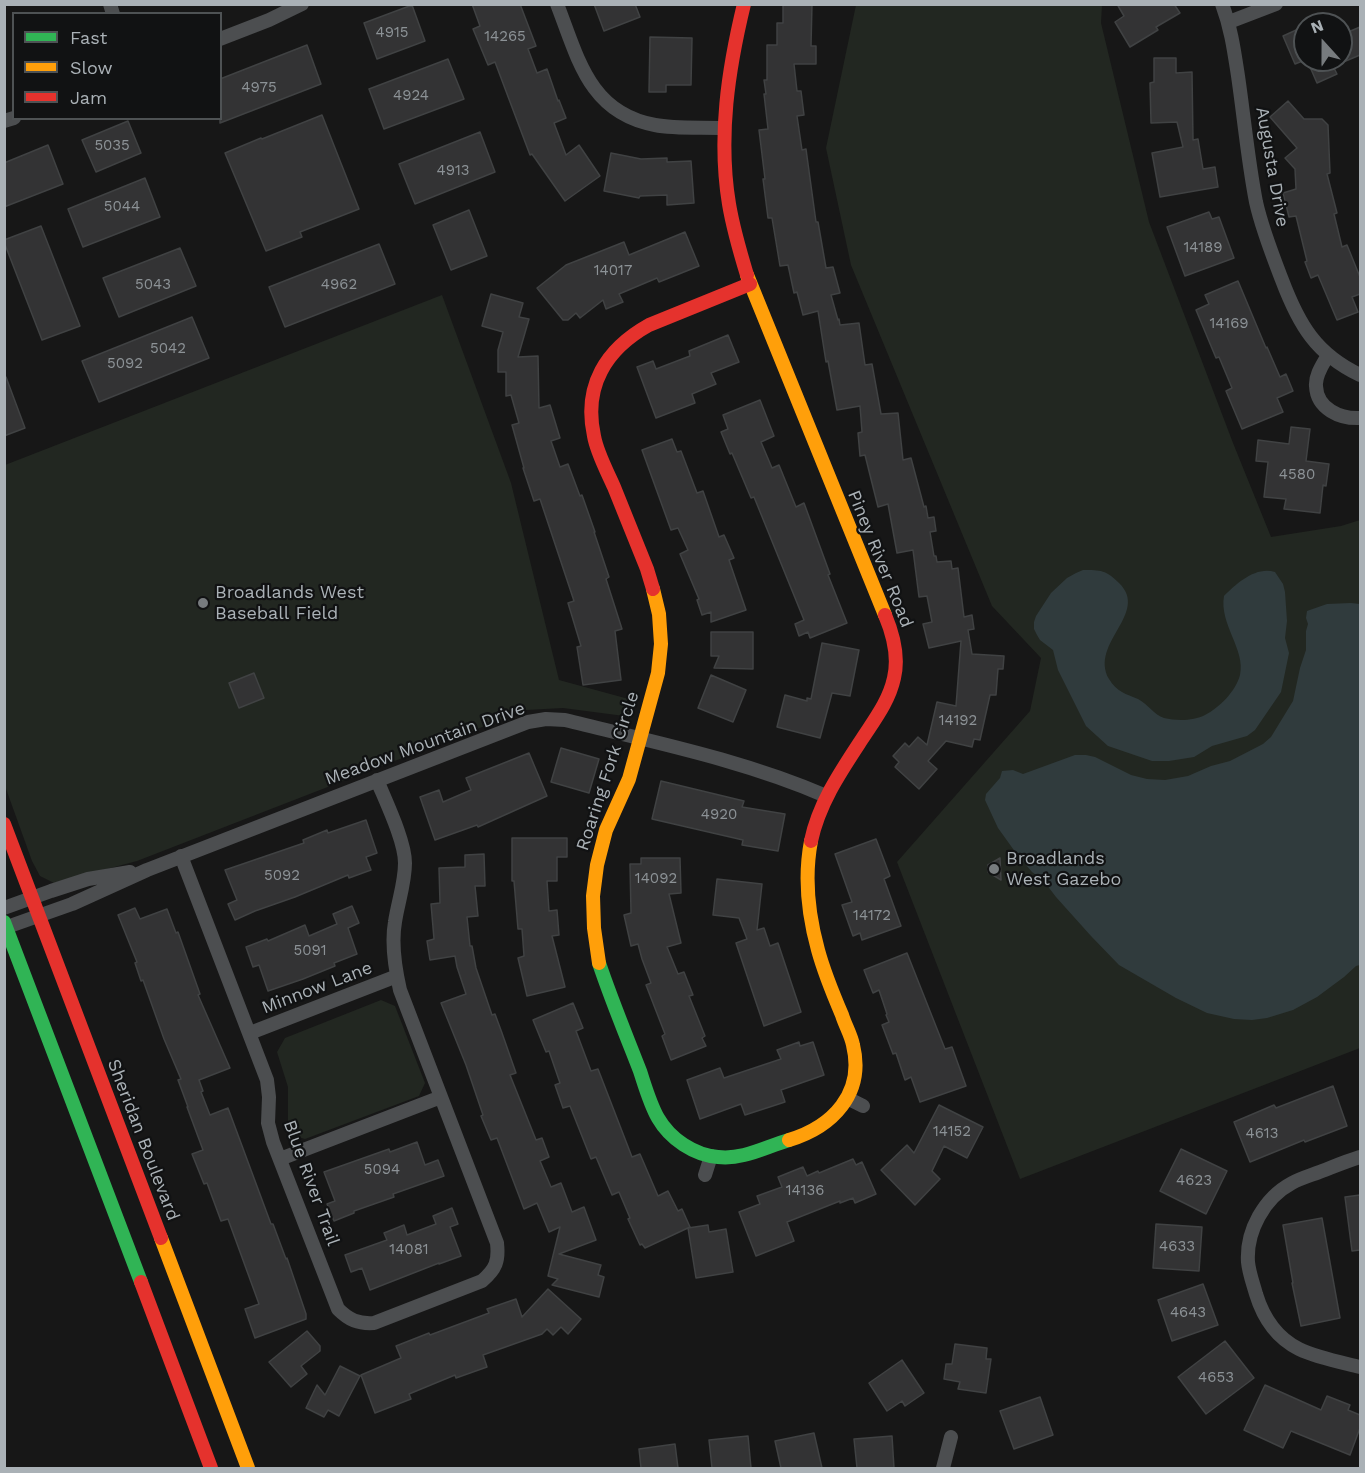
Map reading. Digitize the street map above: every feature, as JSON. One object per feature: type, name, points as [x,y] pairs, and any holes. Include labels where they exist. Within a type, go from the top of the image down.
[{"type":"street","points":[[222,38],[302,4]]},
{"type":"street","points":[[557,4],[590,83],[602,99],[619,112],[636,121],[657,126],[724,128]]},
{"type":"street","name":"Piney River Road","points":[[744,4],[726,89],[724,128],[724,158],[729,203],[738,248],[750,285],[890,628],[895,646],[896,665],[893,685],[887,700],[826,796],[814,825],[808,855],[806,886],[808,913],[814,940],[853,1044],[856,1062],[854,1080],[847,1098]]},
{"type":"street","name":"Augusta Drive","points":[[1222,4],[1229,22],[1256,200],[1263,231],[1299,321],[1328,355],[1360,375]]},
{"type":"street","points":[[1229,22],[1276,4]]},
{"type":"street","name":"Roaring Fork Circle","points":[[750,285],[636,332],[620,344],[595,370],[591,417],[594,438],[647,569],[659,614],[661,644],[658,673],[641,739],[629,779],[606,830],[597,865],[593,906],[594,928],[598,959],[608,989],[658,1118],[668,1132],[682,1144],[711,1156],[729,1157],[746,1154],[813,1131],[826,1123],[847,1098]]},
{"type":"street","points":[[1328,355],[1317,377],[1316,386],[1319,397],[1325,406],[1336,415],[1348,419],[1360,418]]},
{"type":"street","name":"Meadow Mountain Drive","points":[[5,925],[72,904],[181,856],[528,722],[546,719],[565,720],[757,770],[826,796]]},
{"type":"street","points":[[377,780],[401,842],[405,860],[405,877],[394,923],[393,950],[400,990],[497,1243],[498,1255],[513,1257]]},
{"type":"street","name":"Sheridan Boulevard","points":[[4,824],[248,1468]]},
{"type":"street","name":"Blue River Trail","points":[[181,856],[267,1080],[268,1123],[273,1142],[338,1309],[362,1330],[374,1323],[482,1281],[490,1274],[498,1255]]},
{"type":"street","name":"Meadow Mountain Drive","points":[[4,908],[88,879],[147,870]]},
{"type":"street","points":[[5,925],[211,1468]]},
{"type":"street","name":"Minnow Lane","points":[[250,1033],[397,976]]},
{"type":"street","points":[[280,1159],[441,1097]]},
{"type":"street","points":[[847,1098],[863,1106]]},
{"type":"street","points":[[705,1175],[711,1156]]},
{"type":"street","points":[[1360,1157],[1292,1183],[1277,1194],[1265,1206],[1255,1222],[1249,1242],[1248,1261],[1260,1307],[1270,1325],[1282,1338],[1299,1349],[1360,1367]]},
{"type":"street","points":[[943,1468],[951,1437]]},
{"type":"shaded area","points":[[856,5],[1102,5],[1101,23],[1149,222],[1271,537],[1341,526],[1360,520],[1360,1048],[1020,1179],[897,862],[1030,711],[1041,658],[992,606],[851,265],[826,148]]},
{"type":"shaded area","points":[[442,295],[511,483],[559,680],[636,701],[632,717],[563,708],[526,710],[137,861],[54,883],[40,876],[32,861],[5,786],[5,465]]},
{"type":"shaded area","points":[[1083,570],[1107,573],[1127,594],[1128,606],[1106,653],[1105,666],[1109,679],[1119,690],[1142,701],[1160,717],[1179,720],[1201,717],[1210,712],[1226,698],[1238,681],[1241,666],[1225,617],[1224,596],[1247,577],[1261,571],[1275,572],[1285,592],[1287,621],[1285,638],[1289,653],[1281,692],[1255,730],[1247,736],[1212,746],[1194,757],[1152,761],[1108,746],[1086,726],[1058,670],[1053,650],[1040,640],[1034,629],[1036,616],[1051,593],[1067,578]]},
{"type":"shaded area","points":[[1327,604],[1360,604],[1360,965],[1317,997],[1293,1010],[1252,1020],[1207,1013],[1119,965],[1016,853],[998,828],[985,800],[986,794],[1000,778],[1002,771],[1013,770],[1023,774],[1075,755],[1095,757],[1131,775],[1165,780],[1188,776],[1230,761],[1263,744],[1271,737],[1293,701],[1306,650],[1307,611]]},
{"type":"shaded area","points":[[381,1000],[395,1006],[425,1083],[419,1096],[305,1139],[288,1134],[288,1087],[277,1052],[285,1038]]},
{"type":"building","points":[[472,4],[520,4],[536,46],[528,49],[537,73],[547,69],[566,118],[554,123],[566,155],[579,145],[600,176],[565,201],[532,154],[530,155],[495,62],[488,65],[473,29],[480,26]]},
{"type":"building","points":[[594,4],[635,4],[640,17],[604,31]]},
{"type":"building","points":[[783,4],[812,4],[811,46],[816,46],[816,64],[794,64],[797,91],[801,91],[804,115],[797,116],[802,150],[806,149],[816,222],[818,222],[826,268],[833,267],[840,293],[831,295],[838,320],[840,325],[859,323],[865,365],[872,364],[881,414],[898,413],[903,460],[911,458],[928,518],[934,517],[936,531],[930,532],[934,556],[937,562],[951,561],[952,569],[958,568],[964,617],[972,615],[974,629],[968,630],[972,654],[1004,656],[1003,669],[998,669],[996,695],[990,695],[980,740],[974,739],[972,747],[946,741],[928,761],[937,769],[919,789],[895,767],[899,762],[893,756],[905,743],[909,747],[918,737],[927,745],[937,702],[956,706],[961,641],[929,648],[923,624],[932,622],[927,596],[919,597],[913,550],[897,553],[888,504],[878,507],[865,455],[860,456],[858,433],[862,432],[860,406],[837,410],[818,311],[803,315],[797,292],[794,293],[788,265],[780,266],[772,218],[768,218],[759,130],[768,129],[764,94],[766,94],[764,80],[767,80],[767,45],[777,45],[777,23],[783,23]]},
{"type":"building","points":[[1117,4],[1174,4],[1180,13],[1156,27],[1158,30],[1130,47],[1115,22],[1124,16]]},
{"type":"building","points":[[412,5],[425,41],[377,59],[364,23]]},
{"type":"building","points":[[1360,27],[1360,55],[1353,58],[1353,30]]},
{"type":"building","points":[[1293,31],[1293,59],[1283,36]]},
{"type":"building","points":[[650,37],[692,38],[691,85],[666,85],[666,92],[649,92]]},
{"type":"building","points":[[307,45],[321,84],[220,123],[222,120],[222,78]]},
{"type":"building","points":[[1154,58],[1176,58],[1176,73],[1192,72],[1193,140],[1198,139],[1203,169],[1215,167],[1218,187],[1160,197],[1152,153],[1183,147],[1177,122],[1151,123],[1150,83],[1154,82]]},
{"type":"building","points":[[448,59],[464,99],[384,129],[369,89]]},
{"type":"building","points":[[1312,72],[1336,72],[1337,74],[1317,83]]},
{"type":"building","points":[[1288,101],[1304,119],[1322,119],[1328,125],[1330,173],[1327,174],[1337,213],[1334,214],[1342,247],[1347,245],[1360,277],[1360,294],[1352,297],[1358,312],[1337,320],[1318,275],[1311,278],[1305,262],[1307,261],[1296,216],[1289,217],[1283,193],[1296,189],[1295,169],[1285,158],[1297,148],[1270,117]]},
{"type":"building","points":[[322,115],[359,209],[300,232],[302,237],[266,251],[225,153]]},
{"type":"building","points":[[128,121],[141,153],[96,172],[82,140]]},
{"type":"building","points":[[480,132],[495,172],[415,204],[399,164]]},
{"type":"building","points":[[48,145],[63,184],[4,207],[4,163]]},
{"type":"building","points":[[611,153],[641,159],[667,158],[667,162],[691,161],[694,203],[667,205],[667,195],[640,196],[639,198],[604,191]]},
{"type":"building","points":[[145,178],[160,217],[83,247],[68,209]]},
{"type":"building","points":[[469,210],[487,256],[451,270],[433,225]]},
{"type":"building","points":[[1209,212],[1212,219],[1219,217],[1234,258],[1185,276],[1167,227]]},
{"type":"building","points":[[41,226],[80,326],[42,340],[4,242],[4,240]]},
{"type":"building","points":[[685,232],[699,266],[659,282],[657,278],[619,294],[623,302],[606,309],[603,300],[580,318],[576,313],[568,320],[563,320],[537,288],[566,265],[624,242],[629,255]]},
{"type":"building","points":[[379,244],[395,284],[285,327],[269,287]]},
{"type":"building","points":[[180,248],[196,286],[119,317],[103,278]]},
{"type":"building","points":[[1238,281],[1280,377],[1286,374],[1293,391],[1277,398],[1283,412],[1242,429],[1226,391],[1232,388],[1219,357],[1216,358],[1196,310],[1209,304],[1205,295]]},
{"type":"building","points":[[491,294],[523,303],[519,317],[529,319],[518,357],[538,356],[539,408],[550,405],[560,438],[551,441],[560,467],[568,464],[595,532],[609,577],[606,579],[622,629],[615,631],[621,680],[583,685],[577,647],[581,646],[568,603],[574,601],[540,499],[534,501],[523,468],[512,425],[519,423],[511,395],[506,396],[506,372],[498,372],[498,350],[503,332],[482,326]]},
{"type":"building","points":[[192,317],[209,358],[99,402],[82,361]]},
{"type":"building","points":[[728,335],[739,362],[711,373],[716,384],[692,394],[695,403],[656,418],[637,367],[653,361],[656,369],[690,356],[689,351]]},
{"type":"building","points":[[4,377],[6,377],[25,428],[4,436]]},
{"type":"building","points":[[760,400],[774,436],[761,442],[772,468],[779,465],[796,507],[804,503],[847,623],[810,638],[808,632],[799,636],[795,624],[804,620],[754,497],[751,498],[721,432],[728,429],[723,415]]},
{"type":"building","points":[[1291,427],[1310,429],[1306,461],[1329,464],[1326,486],[1323,485],[1320,513],[1284,509],[1286,499],[1264,497],[1268,462],[1256,461],[1258,440],[1289,444]]},
{"type":"building","points":[[672,439],[677,452],[681,451],[697,493],[703,491],[719,537],[724,535],[734,558],[729,560],[746,610],[711,622],[711,612],[702,615],[697,600],[699,599],[680,554],[688,550],[678,528],[671,530],[642,450]]},
{"type":"building","points":[[711,632],[753,632],[753,669],[714,668],[719,656],[711,656]]},
{"type":"building","points":[[822,643],[859,650],[850,696],[832,693],[820,738],[777,727],[785,695],[807,701],[807,698],[811,699]]},
{"type":"building","points":[[254,673],[264,698],[239,708],[229,683]]},
{"type":"building","points":[[711,675],[746,690],[733,722],[698,708]]},
{"type":"building","points":[[561,748],[599,759],[589,793],[551,782]]},
{"type":"building","points":[[529,753],[547,796],[478,827],[477,825],[435,840],[420,797],[439,790],[443,802],[471,790],[466,778]]},
{"type":"building","points":[[661,781],[744,801],[742,807],[785,814],[778,851],[742,845],[743,840],[652,819]]},
{"type":"building","points":[[366,820],[377,853],[366,857],[371,870],[349,878],[348,875],[235,920],[228,904],[237,900],[225,870],[304,843],[303,840],[327,830],[328,833]]},
{"type":"building","points":[[512,838],[567,838],[567,857],[557,857],[557,881],[547,881],[549,911],[557,910],[559,935],[552,936],[565,987],[527,996],[518,958],[524,956],[522,929],[518,929],[514,881],[512,881]]},
{"type":"building","points":[[876,839],[890,876],[884,879],[901,926],[862,940],[860,933],[853,936],[842,905],[852,902],[835,854]]},
{"type":"building","points":[[484,854],[485,886],[475,886],[478,916],[467,917],[470,946],[472,946],[476,968],[492,1015],[495,1014],[516,1073],[510,1075],[536,1140],[542,1138],[549,1157],[540,1161],[551,1187],[561,1183],[572,1212],[584,1207],[596,1240],[559,1254],[601,1265],[598,1275],[604,1277],[599,1297],[552,1285],[558,1279],[548,1276],[560,1227],[549,1232],[537,1203],[524,1209],[497,1138],[491,1140],[481,1116],[483,1115],[466,1065],[441,1003],[466,994],[455,956],[430,960],[427,941],[434,939],[431,904],[440,903],[439,868],[465,867],[465,855]]},
{"type":"building","points":[[641,858],[680,858],[681,893],[669,894],[681,943],[667,947],[678,974],[684,972],[693,995],[689,996],[705,1036],[702,1038],[706,1046],[671,1060],[662,1036],[665,1034],[646,985],[651,983],[638,944],[631,946],[624,915],[631,913],[630,864],[641,864]]},
{"type":"building","name":"Broadlands West Gazebo","points":[[1000,858],[1001,880],[988,872],[988,865]]},
{"type":"building","points":[[717,879],[762,884],[757,930],[764,928],[770,946],[778,943],[801,1012],[764,1026],[736,943],[747,939],[739,918],[713,915]]},
{"type":"building","points":[[352,906],[359,923],[348,928],[357,954],[334,963],[335,966],[268,991],[259,965],[253,967],[246,947],[267,939],[268,941],[305,925],[309,936],[337,924],[333,914]]},
{"type":"building","points":[[135,908],[140,919],[167,909],[176,933],[178,932],[200,994],[198,995],[230,1068],[199,1080],[203,1091],[201,1092],[210,1115],[228,1108],[271,1224],[273,1224],[287,1258],[306,1314],[306,1319],[255,1338],[245,1309],[259,1304],[228,1219],[221,1221],[207,1183],[204,1184],[192,1154],[203,1150],[178,1080],[181,1079],[143,980],[141,981],[135,963],[137,962],[118,915]]},
{"type":"building","points":[[907,953],[945,1049],[952,1047],[966,1086],[920,1102],[911,1077],[905,1080],[896,1053],[893,1054],[882,1025],[889,1022],[879,990],[873,993],[864,970]]},
{"type":"building","points":[[573,1003],[583,1028],[576,1031],[591,1071],[598,1069],[632,1157],[640,1154],[658,1196],[668,1191],[678,1211],[682,1209],[690,1227],[645,1248],[642,1244],[640,1245],[619,1192],[612,1195],[596,1157],[591,1159],[570,1106],[563,1108],[555,1085],[560,1083],[549,1051],[546,1052],[533,1020]]},
{"type":"building","points":[[799,1042],[800,1046],[813,1042],[824,1075],[781,1090],[785,1102],[745,1115],[741,1104],[700,1119],[687,1080],[720,1068],[724,1078],[781,1059],[777,1050]]},
{"type":"building","points":[[1333,1086],[1347,1126],[1305,1142],[1304,1140],[1250,1162],[1234,1122],[1274,1105],[1276,1108]]},
{"type":"building","points":[[939,1105],[983,1127],[967,1158],[944,1146],[932,1171],[940,1179],[915,1205],[881,1170],[907,1145],[914,1153]]},
{"type":"building","points":[[417,1142],[425,1165],[438,1160],[444,1176],[393,1194],[394,1197],[354,1211],[334,1221],[327,1204],[335,1201],[324,1172],[389,1149],[390,1152]]},
{"type":"building","points":[[1181,1149],[1227,1171],[1206,1214],[1160,1191]]},
{"type":"building","points":[[853,1159],[856,1165],[862,1162],[876,1194],[855,1203],[853,1198],[840,1203],[840,1201],[787,1222],[794,1241],[756,1256],[739,1212],[760,1204],[757,1196],[782,1187],[778,1177],[803,1167],[807,1176]]},
{"type":"building","points":[[1360,1195],[1360,1250],[1352,1251],[1345,1197]]},
{"type":"building","points":[[452,1208],[458,1224],[450,1227],[461,1256],[370,1290],[362,1268],[351,1272],[345,1255],[387,1240],[384,1233],[404,1225],[407,1235],[436,1224],[433,1216]]},
{"type":"building","points":[[1322,1218],[1340,1318],[1301,1326],[1283,1225]]},
{"type":"building","points":[[1156,1224],[1202,1227],[1199,1271],[1153,1268]]},
{"type":"building","points":[[708,1225],[709,1232],[726,1229],[733,1272],[696,1278],[688,1228]]},
{"type":"building","points":[[1203,1284],[1218,1325],[1172,1341],[1158,1300]]},
{"type":"building","points":[[548,1289],[581,1319],[568,1334],[561,1327],[553,1335],[547,1329],[542,1334],[483,1355],[487,1367],[456,1378],[455,1375],[409,1394],[411,1399],[375,1413],[361,1375],[401,1358],[396,1346],[489,1313],[487,1309],[516,1299],[522,1317]]},
{"type":"building","points":[[307,1331],[320,1346],[320,1351],[301,1366],[307,1374],[291,1387],[269,1362]]},
{"type":"building","points":[[1225,1341],[1254,1378],[1206,1414],[1178,1377]]},
{"type":"building","points":[[955,1344],[987,1348],[986,1359],[991,1359],[986,1393],[958,1389],[960,1382],[944,1379],[946,1364],[952,1364]]},
{"type":"building","points":[[902,1360],[924,1393],[905,1406],[902,1401],[887,1411],[869,1383]]},
{"type":"building","points":[[340,1366],[360,1376],[339,1416],[328,1410],[324,1417],[306,1408],[317,1385],[325,1395]]},
{"type":"building","points":[[1265,1385],[1321,1410],[1327,1396],[1350,1405],[1348,1410],[1360,1415],[1360,1428],[1350,1455],[1291,1431],[1283,1448],[1244,1430]]},
{"type":"building","points":[[1040,1397],[1053,1435],[1014,1449],[1000,1411]]},
{"type":"building","points":[[814,1433],[822,1468],[781,1468],[775,1441]]},
{"type":"building","points":[[748,1436],[751,1468],[712,1468],[709,1440]]},
{"type":"building","points":[[892,1436],[894,1468],[857,1468],[854,1439]]},
{"type":"building","points":[[675,1444],[678,1468],[641,1468],[639,1449]]},
{"type":"traffic: fast","points":[[4,922],[141,1282]]},
{"type":"traffic: fast","points":[[599,963],[653,1107],[669,1133],[684,1145],[700,1153],[718,1157],[745,1155],[789,1140]]},
{"type":"traffic: slow","points":[[747,275],[885,615]]},
{"type":"traffic: slow","points":[[599,963],[594,928],[593,896],[597,865],[606,830],[629,779],[658,673],[661,644],[659,614],[653,589]]},
{"type":"traffic: slow","points":[[789,1140],[819,1127],[831,1117],[842,1106],[854,1079],[855,1063],[852,1041],[823,966],[812,923],[808,896],[811,841]]},
{"type":"traffic: slow","points":[[161,1238],[248,1468]]},
{"type":"traffic: jam","points":[[744,4],[729,79],[724,154],[731,213],[747,275]]},
{"type":"traffic: jam","points":[[653,589],[595,442],[591,418],[595,385],[610,357],[621,345],[649,325],[750,284]]},
{"type":"traffic: jam","points":[[811,841],[819,814],[832,788],[881,710],[892,686],[895,654],[893,638],[885,615]]},
{"type":"traffic: jam","points":[[4,824],[161,1238]]},
{"type":"traffic: jam","points":[[141,1282],[211,1468]]},
{"type":"place","name":"Broadlands West Baseball Field","points":[[203,603]]},
{"type":"place","name":"Broadlands West Gazebo","points":[[994,869]]}]
